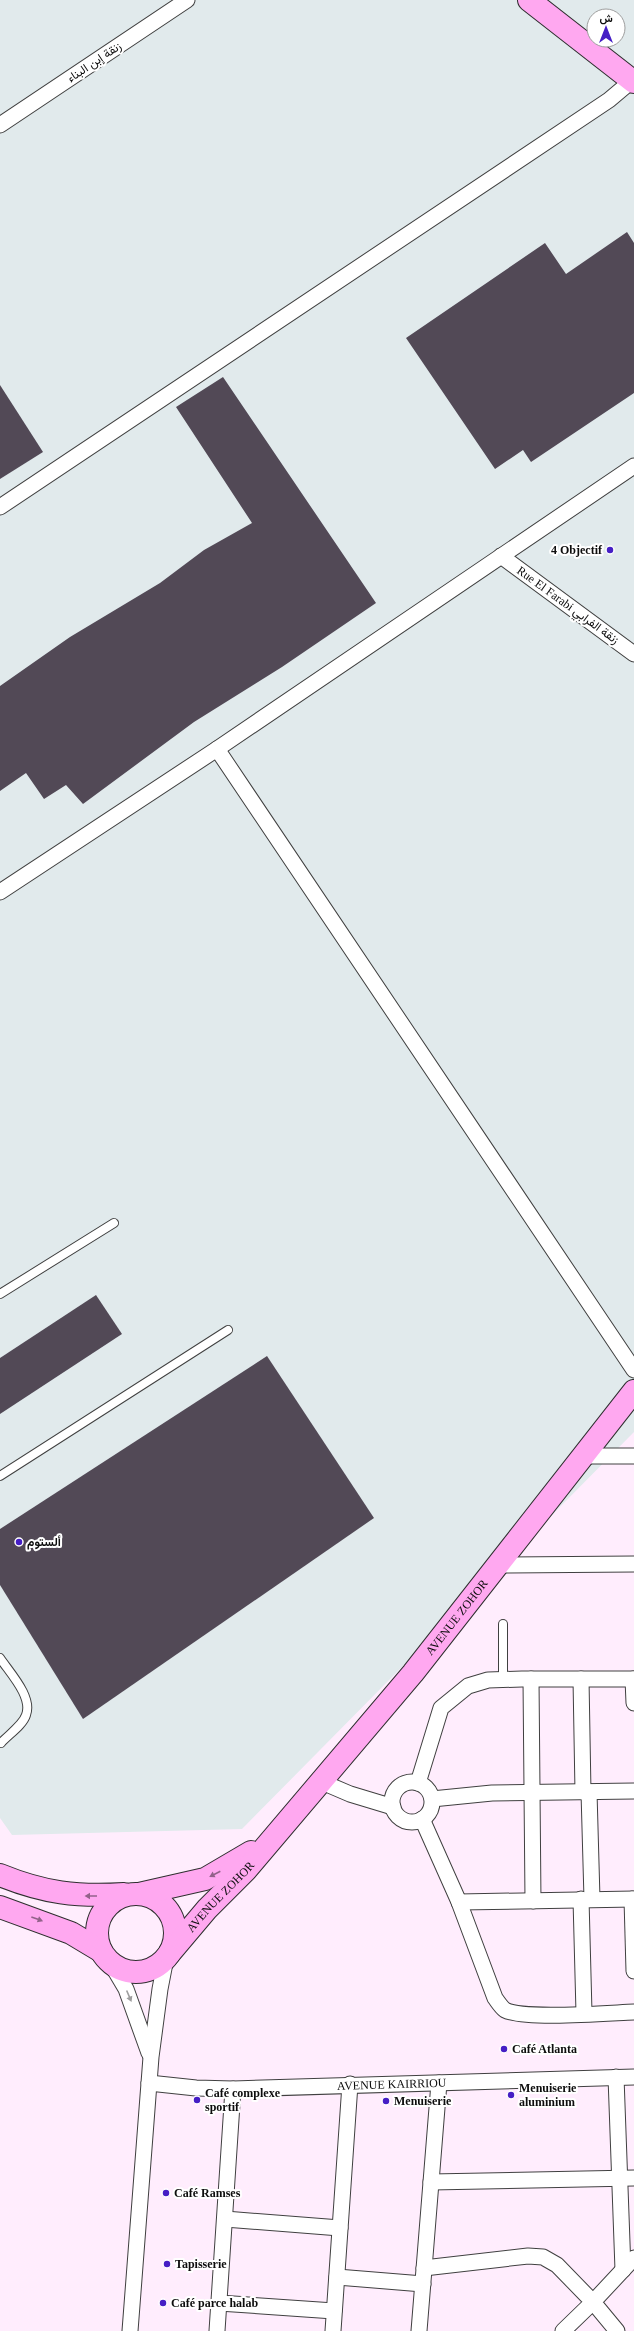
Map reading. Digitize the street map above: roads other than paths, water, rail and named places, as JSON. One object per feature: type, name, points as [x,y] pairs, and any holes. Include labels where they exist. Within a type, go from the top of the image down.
[{"type":"main road","points":[[529,0],[634,80]]},
{"type":"main road","name":"AVENUE ZOHOR","points":[[168,1956],[322,1782],[413,1673],[634,1391]]},
{"type":"main road","name":"AVENUE ZOHOR","points":[[134,1894],[205,1879],[219,1873],[272,1838]]},
{"type":"main road","points":[[0,1874],[31,1886],[69,1895],[134,1894],[154,1898],[171,1916],[176,1931],[175,1939],[168,1956],[152,1969],[134,1972],[125,1971],[71,1933],[0,1907]]},
{"type":"main road","points":[[105,1957],[96,1930],[100,1915],[116,1899],[134,1894]]},
{"type":"street","name":"زنقة إبن البناء","points":[[0,125],[188,0]]},
{"type":"street","points":[[0,507],[609,100],[634,80]]},
{"type":"street","points":[[0,892],[217,748],[634,466]]},
{"type":"street","name":"Rue El Farabi زنقة الفرابي","points":[[502,556],[634,654]]},
{"type":"street","points":[[217,748],[634,1370]]},
{"type":"street","points":[[582,1456],[634,1456]]},
{"type":"street","points":[[497,1565],[634,1564]]},
{"type":"street","points":[[530,1679],[533,1900]]},
{"type":"street","points":[[581,1679],[586,1792],[587,1899],[584,2013]]},
{"type":"street","points":[[418,1783],[441,1708],[468,1686],[488,1680],[634,1679],[634,1703]]},
{"type":"street","points":[[322,1782],[350,1794],[393,1807]]},
{"type":"street","points":[[411,1782],[418,1783],[427,1789],[432,1799],[428,1814],[422,1819],[408,1822],[396,1814],[392,1800],[398,1788],[411,1782]]},
{"type":"street","points":[[432,1799],[492,1793],[634,1791]]},
{"type":"street","points":[[422,1819],[459,1902],[495,1998],[504,2009],[517,2014],[634,2012]]},
{"type":"street","points":[[459,1902],[633,1899],[634,1971]]},
{"type":"street","points":[[130,2331],[151,2057],[160,1989],[168,1956]]},
{"type":"street","points":[[105,1957],[128,1995],[151,2057]]},
{"type":"street","name":"AVENUE KAIRRIOU","points":[[149,2083],[196,2088],[233,2089],[350,2084],[439,2083],[634,2076]]},
{"type":"street","points":[[616,2077],[627,2179],[623,2270]]},
{"type":"street","points":[[419,2331],[439,2083]]},
{"type":"street","points":[[332,2331],[350,2084]]},
{"type":"street","points":[[217,2331],[233,2089]]},
{"type":"street","points":[[431,2182],[627,2179]]},
{"type":"street","points":[[225,2219],[340,2228]]},
{"type":"street","points":[[424,2268],[528,2256],[543,2257],[557,2265],[593,2302],[617,2331]]},
{"type":"street","points":[[563,2331],[593,2302],[634,2258]]},
{"type":"street","points":[[337,2277],[423,2284]]},
{"type":"street","points":[[219,2303],[334,2311]]},
{"type":"lane","points":[[0,1294],[114,1223]]},
{"type":"lane","points":[[0,1476],[228,1330]]},
{"type":"lane","points":[[503,1624],[503,1680]]},
{"type":"lane","points":[[0,1658],[21,1689],[28,1705],[26,1716],[1,1743]]},
{"type":"place","name":"4 Objectif","points":[[610,550]]},
{"type":"place","name":"ألستوم","points":[[19,1542]]},
{"type":"place","name":"Café Atlanta","points":[[504,2049]]},
{"type":"place","name":"Menuiserie aluminium","points":[[511,2095]]},
{"type":"place","name":"Café complexe sportif","points":[[197,2100]]},
{"type":"place","name":"Menuiserie","points":[[386,2101]]},
{"type":"place","name":"Café Ramses","points":[[166,2193]]},
{"type":"place","name":"Tapisserie","points":[[167,2264]]},
{"type":"place","name":"Café parce halab","points":[[163,2303]]}]
